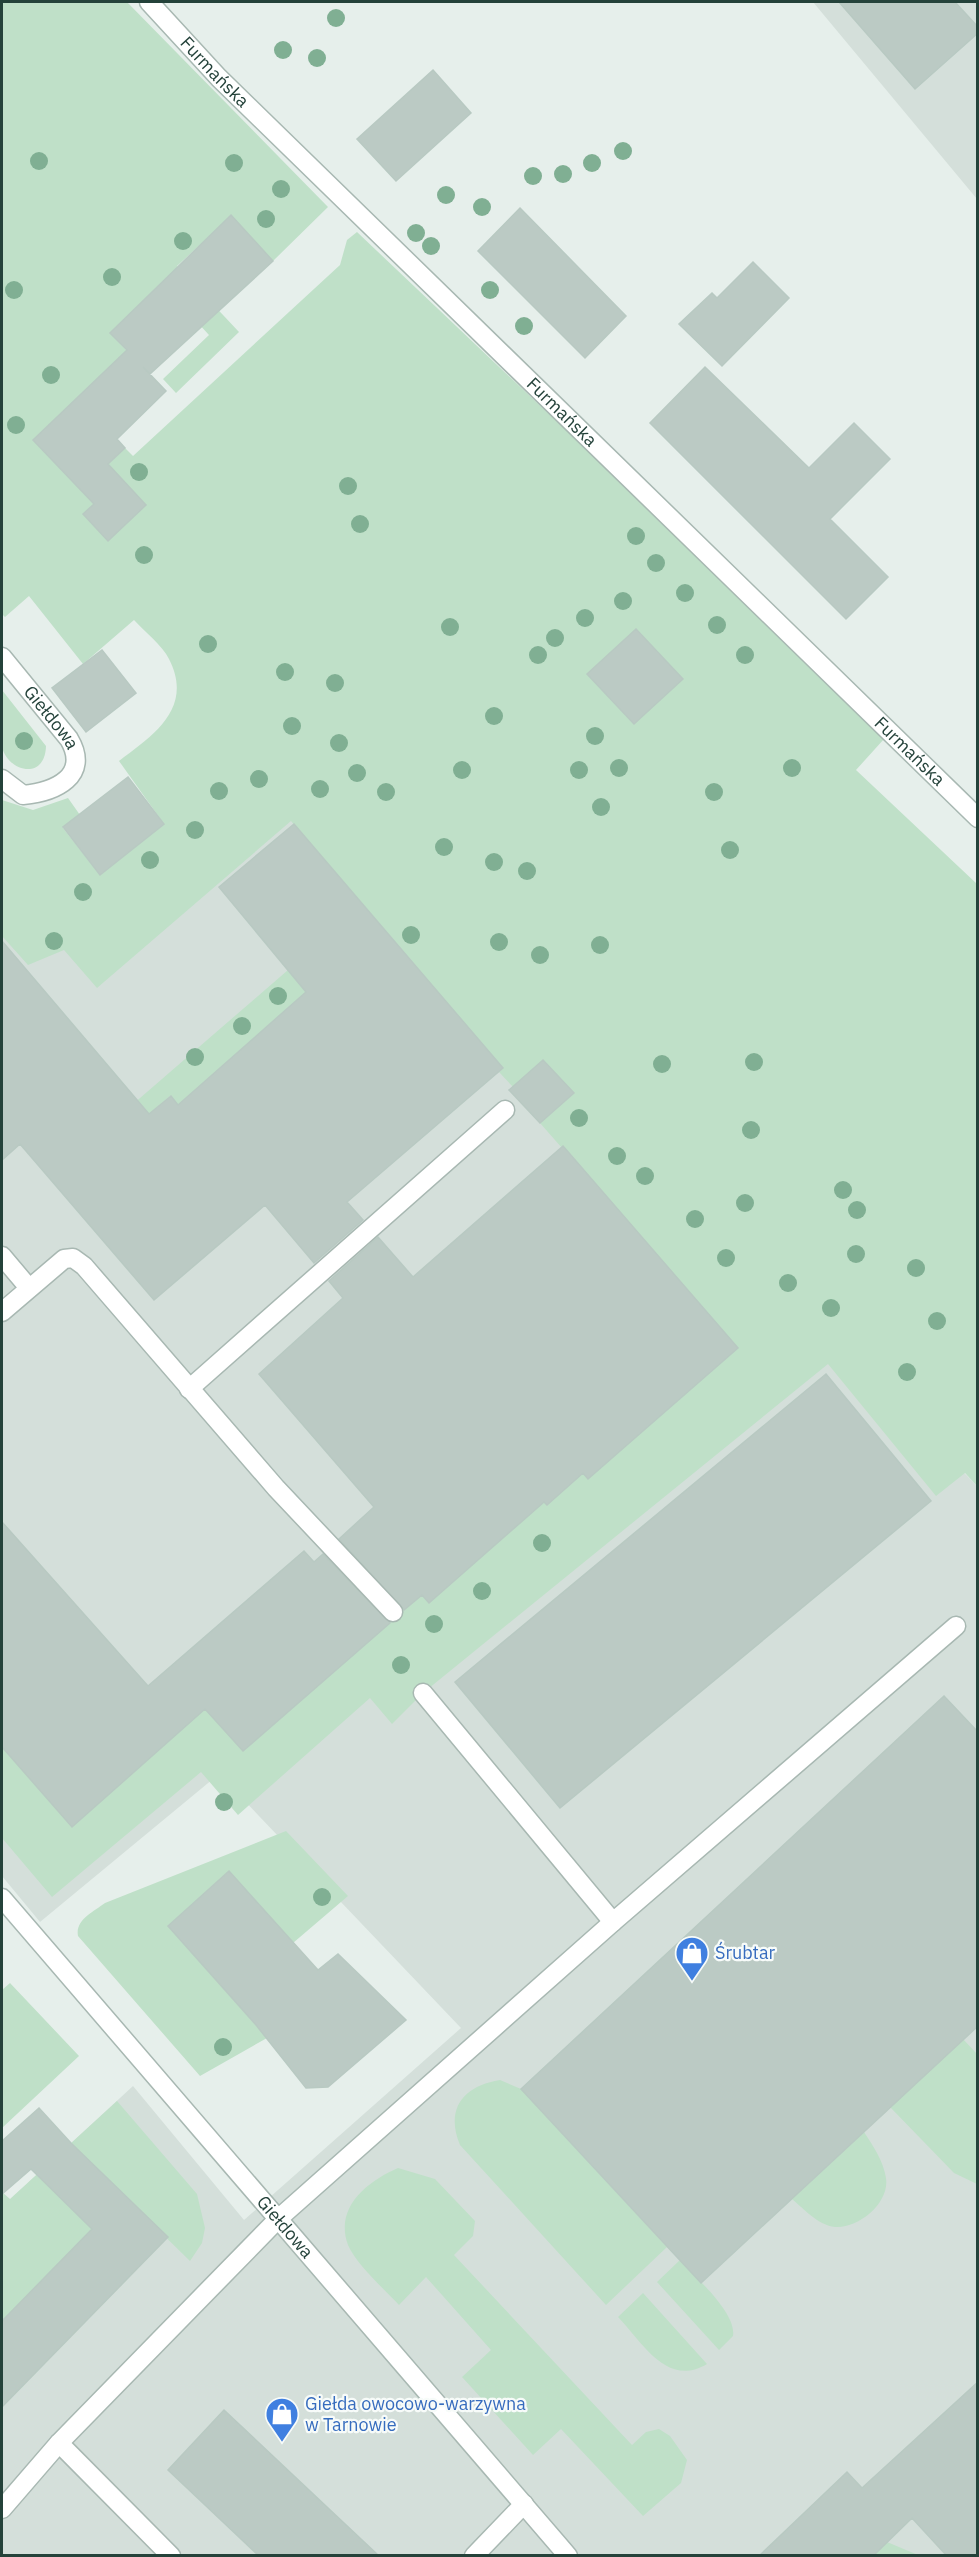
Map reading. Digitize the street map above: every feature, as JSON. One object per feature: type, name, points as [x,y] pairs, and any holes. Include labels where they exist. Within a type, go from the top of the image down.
[{"type":"street","name":"Furmańska","points":[[149,2],[219,78],[978,818]]},
{"type":"street","name":"Giełdowa","points":[[2,657],[78,753],[77,763],[71,774],[50,791],[23,795],[2,778]]},
{"type":"street","points":[[189,1389],[505,1110]]},
{"type":"street","points":[[2,1256],[29,1288]]},
{"type":"street","points":[[2,1311],[64,1259],[73,1258],[101,1284],[276,1488],[393,1612]]},
{"type":"street","points":[[2,2509],[59,2444],[278,2219],[613,1922],[956,1626]]},
{"type":"street","points":[[423,1694],[613,1922]]},
{"type":"street","name":"Giełdowa","points":[[2,1898],[568,2556]]},
{"type":"street","points":[[59,2444],[171,2556]]},
{"type":"street","points":[[474,2556],[524,2504]]},
{"type":"shaded area","points":[[813,2],[977,2],[977,199]]},
{"type":"shaded area","points":[[289,779],[977,1486],[977,2555],[2,2556],[2,2207],[133,2086],[244,2220],[461,2028],[219,1774],[40,1922],[2,1876],[2,834],[89,915]]},
{"type":"green space","points":[[2,2],[127,2],[328,207],[273,261],[231,216],[177,266],[239,332],[176,393],[163,379],[209,335],[162,284],[110,333],[133,357],[34,440],[81,490],[125,448],[133,456],[340,265],[347,240],[357,232],[729,585],[884,739],[856,770],[977,884],[977,1486],[965,1473],[936,1496],[828,1364],[423,1693],[392,1724],[370,1698],[238,1815],[201,1772],[52,1897],[2,1838],[2,1747],[72,1826],[204,1707],[243,1751],[377,1634],[373,1629],[420,1593],[429,1602],[532,1488],[547,1505],[583,1473],[588,1478],[738,1348],[540,1123],[574,1093],[543,1060],[513,1087],[499,1072],[503,1068],[291,821],[97,988],[64,950],[28,965],[2,936],[2,800],[33,810],[68,798],[80,815],[63,828],[100,875],[164,824],[119,761],[157,730],[173,706],[177,692],[175,676],[169,659],[158,644],[134,620],[83,664],[29,596],[5,617],[2,614]]},
{"type":"green space","points":[[2,690],[46,746],[40,764],[33,768],[18,767],[6,756],[2,747]]},
{"type":"green space","points":[[288,970],[306,992],[178,1105],[170,1096],[84,1170],[73,1156]]},
{"type":"green space","points":[[286,1831],[348,1896],[293,1943],[229,1871],[168,1926],[267,2038],[200,2076],[78,1936],[79,1925],[105,1903]]},
{"type":"green space","points":[[10,1983],[79,2056],[2,2128],[2,1990]]},
{"type":"green space","points":[[963,2039],[977,2054],[977,2184],[954,2173],[890,2107]]},
{"type":"green space","points":[[500,2080],[521,2089],[667,2247],[606,2305],[460,2145],[455,2120],[456,2110],[461,2101],[476,2088]]},
{"type":"green space","points":[[117,2101],[197,2194],[205,2228],[202,2243],[190,2261],[92,2165],[60,2198],[92,2229],[2,2321],[2,2192],[10,2199]]},
{"type":"green space","points":[[864,2132],[885,2171],[886,2187],[883,2196],[871,2213],[853,2224],[829,2226],[812,2216],[792,2199]]},
{"type":"green space","points":[[398,2168],[435,2179],[475,2221],[473,2236],[454,2255],[632,2445],[646,2432],[659,2429],[670,2436],[687,2460],[681,2483],[643,2516],[561,2429],[533,2455],[462,2377],[491,2350],[426,2277],[399,2305],[357,2260],[348,2245],[345,2231],[350,2207],[365,2188]]},
{"type":"green space","points":[[680,2260],[714,2296],[729,2317],[733,2336],[719,2350],[657,2282]]},
{"type":"green space","points":[[643,2293],[707,2364],[693,2370],[680,2370],[668,2367],[647,2350],[618,2317]]},
{"type":"green space","points":[[887,2542],[918,2555],[873,2556]]},
{"type":"building","points":[[839,2],[955,2],[978,27],[978,33],[915,89]]},
{"type":"building","points":[[433,70],[471,113],[396,181],[357,139]]},
{"type":"building","points":[[520,208],[626,316],[585,358],[478,251]]},
{"type":"building","points":[[231,215],[273,261],[150,374],[143,367],[166,391],[117,439],[125,448],[108,464],[146,505],[108,541],[83,514],[94,504],[33,440],[127,350],[110,333]]},
{"type":"building","points":[[753,262],[789,298],[722,366],[679,324],[712,293],[717,298]]},
{"type":"building","points":[[705,367],[809,468],[854,423],[890,459],[830,519],[888,577],[846,619],[650,423]]},
{"type":"building","points":[[636,629],[683,679],[634,724],[587,674]]},
{"type":"building","points":[[102,650],[136,693],[86,732],[52,688]]},
{"type":"building","points":[[128,777],[164,824],[100,875],[63,827]]},
{"type":"building","points":[[294,824],[503,1068],[347,1202],[363,1220],[314,1263],[265,1205],[154,1300],[20,1144],[2,1160],[2,941],[149,1114],[171,1096],[178,1105],[306,992],[219,887]]},
{"type":"building","points":[[543,1060],[574,1093],[540,1123],[509,1090]]},
{"type":"building","points":[[563,1146],[738,1348],[588,1479],[583,1473],[547,1505],[544,1502],[429,1603],[422,1595],[404,1610],[339,1539],[374,1507],[259,1374],[343,1298],[329,1281],[378,1237],[413,1277]]},
{"type":"building","points":[[826,1374],[931,1501],[560,1808],[455,1682]]},
{"type":"building","points":[[2,1522],[148,1686],[304,1551],[314,1562],[323,1554],[390,1623],[243,1751],[205,1709],[72,1827],[2,1747]]},
{"type":"building","points":[[944,1696],[978,1732],[978,2026],[701,2283],[521,2089]]},
{"type":"building","points":[[229,1871],[318,1970],[338,1954],[406,2020],[328,2087],[306,2088],[256,2025],[168,1926]]},
{"type":"building","points":[[39,2108],[71,2143],[168,2237],[2,2407],[2,2321],[92,2229],[31,2169],[2,2194],[2,2141]]},
{"type":"building","points":[[978,2382],[978,2556],[947,2556],[912,2518],[873,2556],[759,2556],[847,2472],[862,2488]]},
{"type":"building","points":[[224,2410],[379,2556],[259,2556],[168,2470]]},
{"type":"place","name":"Śrubtar","points":[[692,1982]]},
{"type":"place","name":"Giełda owocowo-warzywna w Tarnowie","points":[[282,2443]]}]
